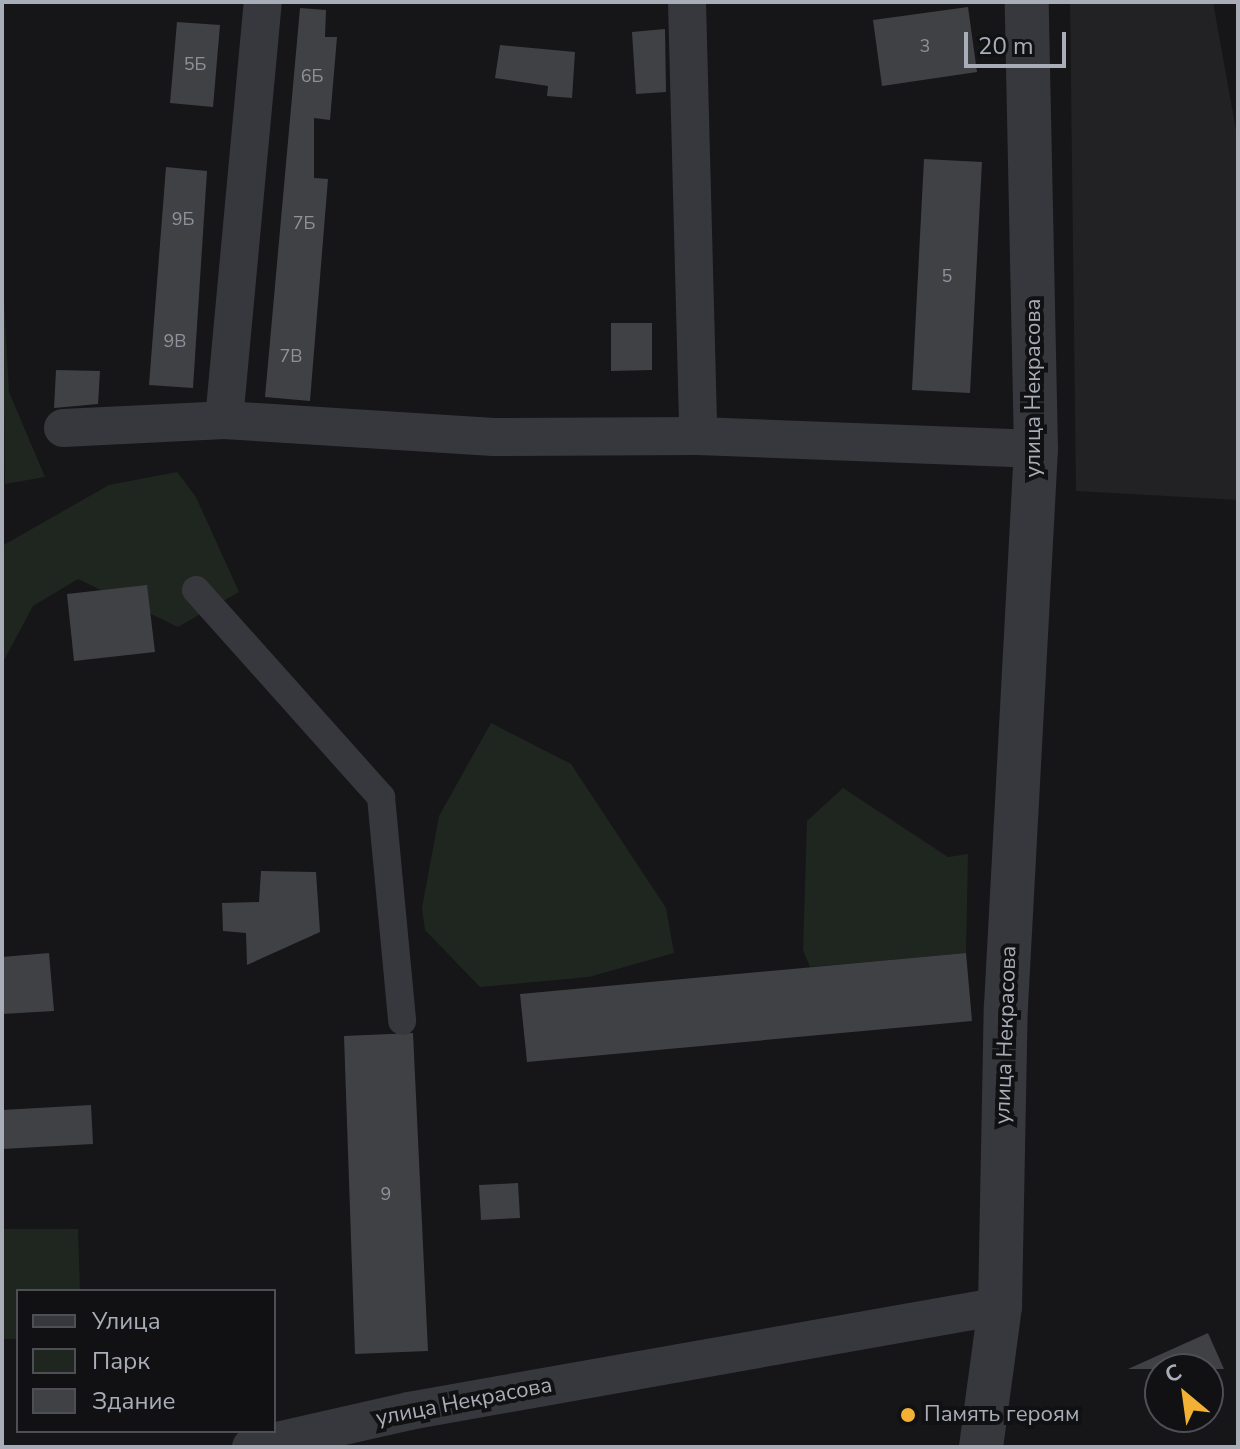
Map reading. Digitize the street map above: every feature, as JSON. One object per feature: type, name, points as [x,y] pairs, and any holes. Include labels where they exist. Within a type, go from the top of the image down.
[{"type":"street","points":[[224,420],[263,2]]},
{"type":"street","points":[[687,2],[698,436]]},
{"type":"street","name":"улица Некрасова","points":[[251,1447],[409,1411],[1000,1306],[1006,1006],[1036,449],[1027,2]]},
{"type":"street","points":[[63,428],[224,420],[493,437],[698,436],[1036,449]]},
{"type":"street","points":[[196,590],[381,797],[402,1021]]},
{"type":"street","points":[[981,1447],[1000,1306]]},
{"type":"shaded area","points":[[1070,2],[1213,2],[1238,141],[1238,500],[1076,491]]},
{"type":"green space","points":[[2,263],[9,392],[45,477],[5,484]]},
{"type":"green space","points":[[177,472],[196,497],[239,592],[178,627],[78,579],[33,606],[2,664],[2,546],[109,485]]},
{"type":"green space","points":[[491,723],[571,764],[666,908],[674,953],[589,977],[480,987],[425,930],[422,908],[439,816]]},
{"type":"green space","points":[[843,788],[948,857],[968,854],[966,953],[810,967],[803,950],[807,821]]},
{"type":"green space","points":[[2,1229],[78,1229],[80,1289],[16,1289],[16,1339],[3,1339]]},
{"type":"building","points":[[968,7],[977,72],[882,86],[873,20]]},
{"type":"building","points":[[300,8],[326,10],[325,37],[337,37],[330,120],[314,118],[314,178],[328,179],[310,401],[265,397]]},
{"type":"building","points":[[177,22],[220,25],[213,107],[170,103]]},
{"type":"building","points":[[665,29],[666,92],[636,94],[632,32]]},
{"type":"building","points":[[500,45],[575,52],[572,98],[547,96],[548,86],[495,78]]},
{"type":"building","points":[[924,159],[982,162],[970,393],[912,390]]},
{"type":"building","points":[[166,167],[207,171],[193,388],[149,385]]},
{"type":"building","points":[[611,323],[652,323],[652,370],[611,371]]},
{"type":"building","points":[[56,370],[100,371],[98,404],[54,408]]},
{"type":"building","points":[[147,585],[155,652],[74,661],[67,594]]},
{"type":"building","points":[[261,871],[316,872],[320,932],[247,965],[246,933],[223,931],[222,903],[259,902]]},
{"type":"building","points":[[49,953],[54,1011],[2,1014],[2,957]]},
{"type":"building","points":[[966,953],[972,1021],[527,1062],[520,994]]},
{"type":"building","points":[[413,1033],[428,1351],[355,1354],[344,1036]]},
{"type":"building","points":[[91,1105],[93,1144],[2,1149],[2,1110]]},
{"type":"building","points":[[518,1183],[520,1218],[481,1220],[479,1185]]},
{"type":"building","points":[[1208,1333],[1217,1353],[1164,1353]]},
{"type":"building","points":[[1144,1362],[1144,1369],[1128,1369]]},
{"type":"place","name":"Память героям","points":[[908,1415]]}]
